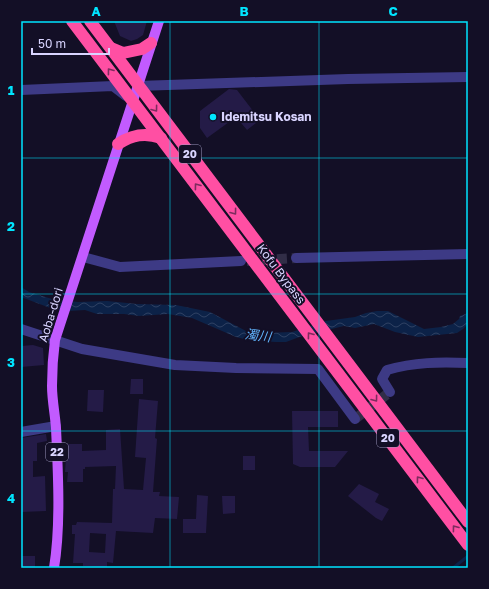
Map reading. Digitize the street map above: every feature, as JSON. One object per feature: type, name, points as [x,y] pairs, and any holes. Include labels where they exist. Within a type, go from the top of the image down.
[{"type":"highway","name":"Kofu Bypass","points":[[72,21],[468,545]]},
{"type":"highway","name":"Kofu Bypass","points":[[90,21],[468,522]]},
{"type":"highway","points":[[111,48],[123,53],[142,49],[151,43]]},
{"type":"highway","points":[[118,144],[139,134],[153,135],[161,138]]},
{"type":"main road","name":"22","points":[[133,102],[159,21]]},
{"type":"main road","name":"Aoba-dori","points":[[54,568],[58,524],[58,469],[52,387],[52,364],[56,338],[118,144],[133,102]]},
{"type":"street","points":[[138,86],[348,79],[468,77]]},
{"type":"street","points":[[21,90],[113,86],[133,102]]},
{"type":"street","points":[[296,258],[468,254]]},
{"type":"street","points":[[82,259],[120,266],[241,261]]},
{"type":"street","points":[[21,329],[56,338],[82,350],[175,365],[236,368],[318,369],[355,419]]},
{"type":"street","points":[[390,392],[382,379],[387,370],[400,366],[428,362],[468,363]]},
{"type":"street","points":[[21,432],[56,426]]},
{"type":"water","name":"濁川","points":[[21,287],[29,292],[52,299],[78,302],[107,301],[137,304],[176,305],[210,312],[246,331],[263,333],[292,332],[326,321],[355,317],[377,311],[388,311],[424,329],[453,324],[459,319],[460,316],[468,313],[468,324],[457,333],[418,337],[395,332],[374,324],[355,328],[344,326],[302,336],[286,342],[248,340],[236,337],[192,318],[168,314],[139,316],[124,314],[97,314],[85,310],[68,311],[53,309],[21,297]]},
{"type":"building","points":[[114,21],[147,21],[143,35],[131,41],[120,36]]},
{"type":"building","points":[[229,89],[237,90],[260,120],[247,130],[236,117],[207,138],[200,128],[200,111]]},
{"type":"building","points":[[33,345],[43,348],[44,365],[21,367],[21,346]]},
{"type":"building","points":[[131,379],[143,379],[143,394],[130,394]]},
{"type":"building","points":[[88,390],[104,390],[103,412],[87,411]]},
{"type":"building","points":[[139,399],[158,401],[153,492],[160,492],[159,496],[179,497],[177,519],[155,518],[153,533],[116,531],[113,563],[107,562],[107,568],[83,566],[83,563],[73,563],[75,534],[72,534],[72,525],[76,525],[77,522],[112,523],[113,489],[115,489],[116,466],[85,467],[85,469],[83,469],[83,482],[67,482],[68,472],[65,472],[67,444],[82,444],[82,451],[106,450],[106,430],[120,429],[124,489],[143,490],[146,458],[135,457]],"holes":[[[90,533],[106,534],[105,553],[89,552]]]},
{"type":"building","points":[[292,411],[338,411],[338,427],[308,427],[309,451],[348,451],[335,467],[300,467],[293,464]]},
{"type":"building","points":[[46,434],[47,441],[37,443],[37,461],[33,461],[33,477],[45,476],[46,511],[21,512],[21,438]]},
{"type":"building","points":[[243,456],[255,456],[255,470],[243,470]]},
{"type":"building","points":[[359,484],[379,494],[375,502],[389,509],[382,521],[348,496]]},
{"type":"building","points":[[197,495],[208,496],[206,533],[183,533],[183,519],[196,519]]},
{"type":"building","points":[[222,496],[235,496],[235,513],[223,514]]},
{"type":"building","points":[[21,556],[35,556],[35,568],[21,568]]},
{"type":"waterway","points":[[453,568],[468,556]]},
{"type":"tunnel","points":[[247,261],[296,258]]},
{"type":"tunnel","points":[[355,419],[390,392]]},
{"type":"place","name":"Idemitsu Kosan","points":[[213,117]]}]
